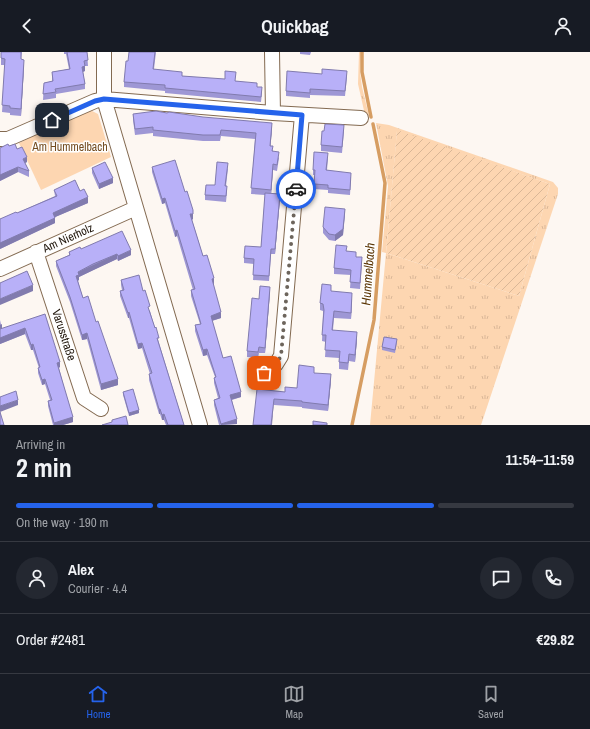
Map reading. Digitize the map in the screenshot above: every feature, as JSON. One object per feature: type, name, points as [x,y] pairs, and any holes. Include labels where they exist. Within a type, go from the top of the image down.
[{"type":"street","points":[[104,52],[104,99],[200,425]]},
{"type":"street","points":[[272,52],[273,113]]},
{"type":"street","points":[[0,139],[8,139],[95,101],[104,99],[273,113],[361,118]]},
{"type":"street","points":[[264,373],[276,364],[281,356],[302,115]]},
{"type":"street","name":"Am Nierholz","points":[[0,269],[136,208]]},
{"type":"street","name":"Varusstraße","points":[[36,252],[84,398],[101,409]]},
{"type":"green space","points":[[359,52],[361,52],[360,72],[362,87],[369,116],[365,115],[358,84]]},
{"type":"green space","name":"Am Hummelbach","points":[[88,109],[98,114],[111,157],[41,190],[19,143]]},
{"type":"green space","points":[[376,123],[389,125],[553,182],[558,188],[558,194],[481,425],[370,425],[386,253],[382,252],[388,186]],"holes":[[[397,131],[550,184],[519,296],[386,253]]]},
{"type":"green space","points":[[397,130],[550,184],[519,296],[386,253]]},
{"type":"building","points":[[1,52],[21,52],[21,59],[24,60],[21,109],[10,108],[10,106],[2,105],[5,59],[1,58]]},
{"type":"building","points":[[67,52],[87,52],[88,60],[84,61],[85,66],[82,67],[85,84],[55,89],[56,92],[43,94],[44,83],[53,81],[52,72],[70,69]]},
{"type":"building","points":[[129,52],[155,52],[153,69],[182,72],[182,76],[225,79],[225,71],[236,72],[235,81],[257,83],[257,87],[262,87],[261,97],[165,88],[165,85],[124,82],[126,61],[128,61]]},
{"type":"building","points":[[322,69],[347,71],[345,91],[310,89],[310,93],[286,91],[287,71],[322,74]]},
{"type":"building","points":[[156,111],[272,123],[270,146],[273,146],[272,151],[279,152],[277,165],[273,164],[271,190],[251,188],[256,133],[221,130],[220,135],[203,135],[153,130],[153,127],[135,129],[133,114]]},
{"type":"building","points":[[325,124],[344,125],[342,147],[321,145],[322,131],[324,131]]},
{"type":"building","points":[[8,144],[9,146],[15,144],[17,149],[22,147],[27,157],[23,159],[29,171],[18,167],[0,175],[0,148]]},
{"type":"building","points":[[314,152],[328,153],[326,170],[351,173],[350,190],[328,188],[328,185],[314,184]]},
{"type":"building","points":[[175,160],[185,192],[187,191],[193,210],[193,214],[190,214],[203,256],[207,255],[214,278],[212,279],[221,312],[211,316],[223,358],[231,356],[241,392],[230,395],[237,419],[221,424],[214,400],[220,398],[214,378],[216,377],[207,349],[203,350],[195,325],[201,324],[191,290],[195,289],[177,230],[175,231],[165,198],[162,199],[152,167]]},
{"type":"building","points":[[105,162],[113,178],[99,184],[92,168]]},
{"type":"building","points":[[217,162],[228,163],[225,186],[227,186],[226,196],[205,195],[206,185],[215,185]]},
{"type":"building","points":[[75,180],[80,191],[84,189],[88,197],[53,213],[55,218],[0,243],[0,219],[57,196],[54,190]]},
{"type":"building","points":[[265,193],[280,194],[275,249],[271,249],[269,276],[253,275],[254,259],[244,258],[245,246],[261,247]]},
{"type":"building","points":[[325,207],[345,209],[343,229],[335,235],[329,234],[323,227]]},
{"type":"building","points":[[122,231],[131,250],[93,264],[78,272],[79,275],[76,276],[83,298],[88,296],[96,322],[98,321],[118,379],[101,384],[87,333],[82,335],[70,297],[56,261],[70,255],[69,252],[80,247],[81,249]]},
{"type":"building","points":[[336,245],[347,246],[346,251],[356,252],[356,257],[362,257],[360,283],[350,282],[351,270],[334,268]]},
{"type":"building","points":[[27,271],[33,285],[0,299],[0,283]]},
{"type":"building","points":[[139,275],[143,291],[145,290],[150,306],[148,307],[155,328],[156,327],[159,338],[157,338],[184,425],[168,425],[164,414],[162,415],[159,409],[149,374],[152,373],[142,343],[138,344],[129,312],[128,313],[120,291],[124,290],[121,280]]},
{"type":"building","points":[[322,284],[331,285],[331,291],[352,293],[351,313],[334,311],[332,330],[357,332],[355,355],[349,354],[348,363],[339,362],[340,351],[325,350],[326,335],[322,335],[324,310],[323,304],[320,303]]},
{"type":"building","points":[[260,286],[270,287],[265,348],[259,347],[258,352],[247,351],[252,298],[259,299]]},
{"type":"building","points":[[45,314],[60,362],[57,363],[73,417],[54,423],[48,401],[52,400],[45,379],[42,380],[38,368],[40,367],[33,344],[31,345],[25,328],[0,338],[0,329]]},
{"type":"building","points":[[384,337],[397,339],[395,350],[382,347]]},
{"type":"building","points":[[299,365],[314,367],[314,373],[331,374],[328,405],[274,399],[271,425],[253,425],[257,389],[285,392],[285,387],[297,388]]},
{"type":"building","points":[[133,389],[139,410],[129,413],[123,392]]},
{"type":"building","points":[[16,391],[18,400],[0,406],[0,397]]},
{"type":"building","points":[[0,412],[4,425],[0,425]]},
{"type":"building","points":[[126,416],[128,425],[102,425],[112,422],[112,420]]},
{"type":"building","points":[[313,421],[327,423],[327,425],[313,425]]},
{"type":"waterway","name":"Hummelbach","points":[[362,52],[362,72],[371,117]]},
{"type":"waterway","name":"Hummelbach","points":[[352,425],[374,320],[385,183],[373,124]]},
{"type":"way so far","points":[[264,373],[276,364],[281,356],[296,189]]},
{"type":"route","points":[[52,120],[95,101],[104,99],[302,115],[296,189]]}]
